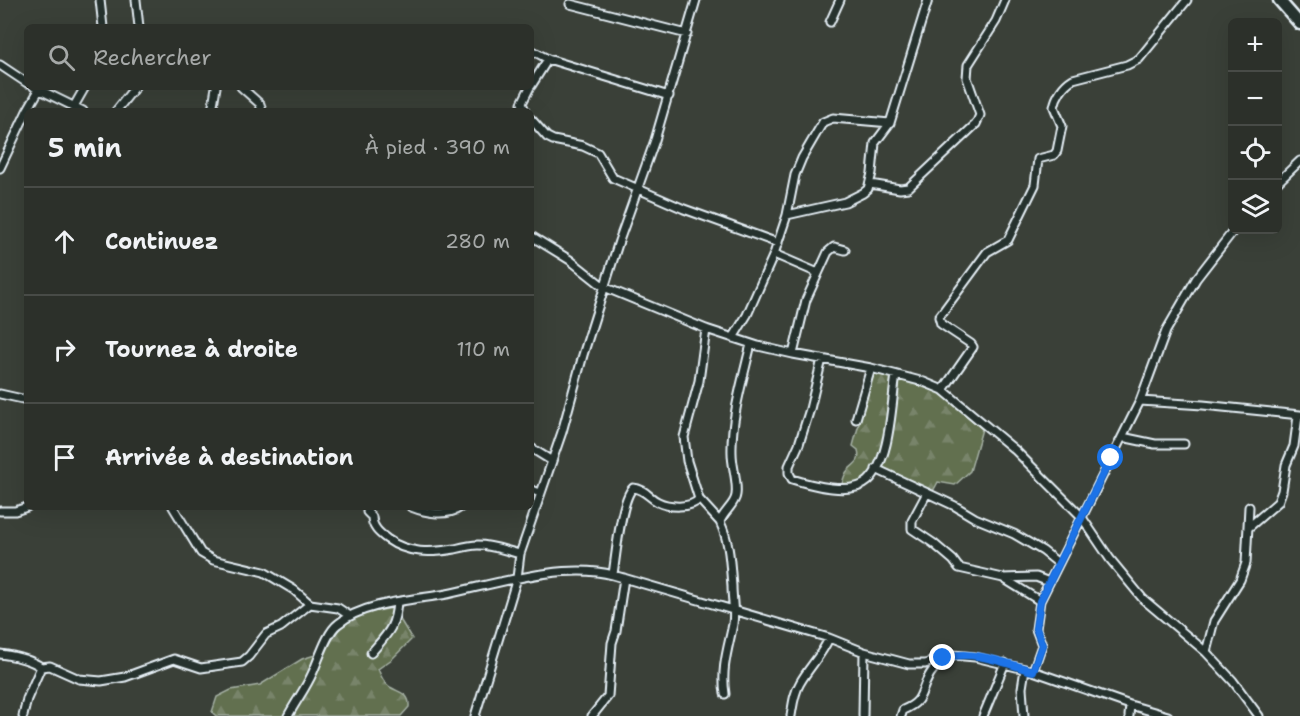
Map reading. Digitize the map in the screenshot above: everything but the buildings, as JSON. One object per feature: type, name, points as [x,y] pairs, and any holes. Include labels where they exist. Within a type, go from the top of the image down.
[{"type":"highway","points":[[1279,0],[1300,24]]},
{"type":"street","points":[[100,0],[103,24]]},
{"type":"street","points":[[136,0],[139,24]]},
{"type":"street","points":[[475,716],[517,578],[520,555],[552,461],[618,241],[669,96],[696,0]]},
{"type":"street","points":[[830,22],[840,0]]},
{"type":"street","points":[[787,215],[845,202],[863,193],[870,184],[875,143],[890,123],[928,0]]},
{"type":"street","points":[[870,184],[900,189],[908,188],[976,124],[980,115],[967,78],[968,65],[996,21],[1005,0]]},
{"type":"street","points":[[943,390],[973,347],[941,324],[939,317],[987,252],[1008,240],[1035,185],[1038,159],[1054,155],[1057,151],[1062,126],[1054,107],[1057,97],[1067,82],[1073,79],[1127,65],[1139,59],[1187,0]]},
{"type":"street","points":[[570,4],[687,34]]},
{"type":"street","points":[[534,52],[548,59],[669,96]]},
{"type":"street","points":[[534,82],[548,59]]},
{"type":"street","points":[[0,64],[24,81]]},
{"type":"street","points":[[28,108],[35,90]]},
{"type":"street","points":[[40,90],[71,108]]},
{"type":"street","points":[[74,108],[83,90]]},
{"type":"street","points":[[118,108],[133,90]]},
{"type":"street","points":[[212,108],[216,90]]},
{"type":"street","points":[[244,90],[260,104],[261,108]]},
{"type":"street","points":[[524,108],[522,103],[529,90]]},
{"type":"street","points":[[0,168],[24,117]]},
{"type":"street","points":[[733,338],[747,315],[774,254],[787,215],[795,175],[802,158],[823,122],[832,118],[890,123]]},
{"type":"street","points":[[534,122],[547,137],[553,140],[583,146],[598,153],[613,178],[668,202],[778,243]]},
{"type":"street","points":[[1280,180],[1300,161]]},
{"type":"street","points":[[1024,716],[1022,688],[1042,645],[1036,628],[1040,601],[1048,582],[1070,543],[1081,516],[1140,401],[1166,331],[1196,279],[1231,234]]},
{"type":"street","points":[[534,238],[570,260],[604,287],[706,329],[751,344],[793,354],[871,368],[924,382],[943,390],[1016,450],[1081,516],[1110,559],[1143,598],[1206,652],[1233,681],[1259,716]]},
{"type":"street","points":[[793,354],[806,300],[830,249],[834,247],[846,250]]},
{"type":"street","points":[[774,254],[818,273]]},
{"type":"street","points":[[706,329],[699,381],[684,437],[687,461],[699,499],[720,522],[727,538],[732,569],[734,611],[723,664],[725,694]]},
{"type":"street","points":[[720,522],[722,515],[734,503],[736,496],[732,453],[738,400],[751,344]]},
{"type":"street","points":[[822,359],[810,409],[789,466],[792,479],[817,487],[847,488],[868,481],[886,449],[896,375]]},
{"type":"street","points":[[856,419],[871,368]]},
{"type":"street","points":[[0,394],[24,399]]},
{"type":"street","points":[[1140,401],[1203,405],[1299,416],[1294,446],[1278,502],[1249,527]]},
{"type":"street","points":[[1122,437],[1155,444],[1184,444]]},
{"type":"street","points":[[534,450],[552,461]]},
{"type":"street","points":[[876,469],[975,518],[1014,534],[1058,563]]},
{"type":"street","points":[[613,574],[622,512],[629,491],[638,488],[660,503],[674,505],[692,504],[699,499]]},
{"type":"street","points":[[534,491],[541,493]]},
{"type":"street","points":[[927,493],[912,521],[912,529],[933,543],[959,568],[1003,578],[1036,577],[1048,582]]},
{"type":"street","points":[[1206,652],[1214,621],[1240,580],[1246,563],[1249,507]]},
{"type":"street","points":[[0,511],[15,511],[24,508]]},
{"type":"street","points":[[177,510],[201,553],[213,560],[264,572],[281,581],[310,604],[338,609],[350,616]]},
{"type":"street","points":[[367,510],[378,532],[391,542],[409,550],[433,551],[482,545],[520,555]]},
{"type":"street","points":[[422,510],[432,513],[457,510]]},
{"type":"street","points":[[288,716],[313,673],[335,625],[350,616],[397,602],[517,578],[583,570],[613,574],[909,664],[925,664],[953,655],[1005,663],[1168,716]]},
{"type":"street","points":[[592,716],[608,696],[612,643],[624,578]]},
{"type":"street","points":[[1003,578],[1040,601]]},
{"type":"street","points":[[371,653],[390,631],[396,620],[397,602]]},
{"type":"street","points":[[0,654],[32,661],[41,667],[50,666],[79,679],[101,681],[125,677],[174,659],[201,668],[242,662],[266,634],[281,627],[310,604]]},
{"type":"street","points":[[791,716],[796,690],[821,654],[829,638]]},
{"type":"street","points":[[863,716],[864,651]]},
{"type":"street","points":[[901,716],[903,710],[914,705],[922,696],[929,675],[943,658]]},
{"type":"street","points":[[983,716],[1005,663]]},
{"type":"street","points":[[23,716],[27,699],[41,667]]},
{"type":"street","points":[[1129,716],[1130,705]]},
{"type":"green space","points":[[873,372],[892,378],[880,453],[874,467],[866,477],[856,483],[842,484],[847,471],[858,460],[858,450],[853,446]]},
{"type":"green space","points":[[898,379],[941,393],[982,429],[970,471],[955,485],[938,482],[932,493],[880,467]]},
{"type":"green space","points":[[393,608],[412,639],[378,669],[382,679],[390,687],[404,694],[408,699],[409,707],[401,716],[216,716],[212,712],[217,697],[231,690],[260,685],[302,659],[325,652],[333,631],[340,624],[362,614]]},
{"type":"route","points":[[943,658],[953,655],[975,657],[1033,671],[1042,645],[1036,628],[1040,601],[1111,458]]}]
